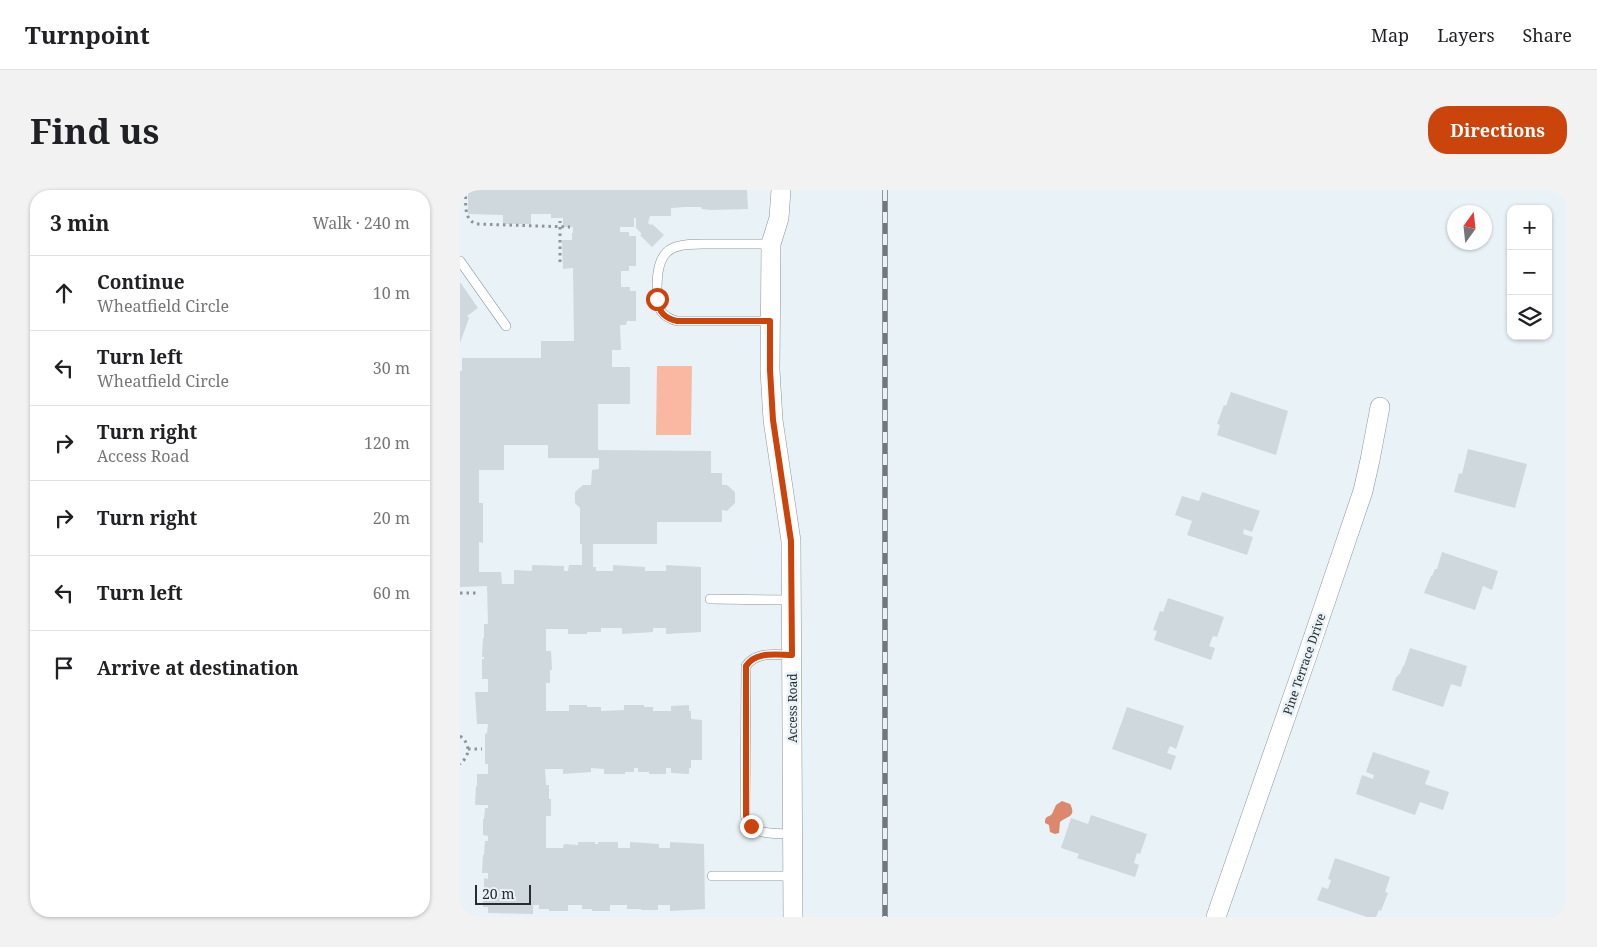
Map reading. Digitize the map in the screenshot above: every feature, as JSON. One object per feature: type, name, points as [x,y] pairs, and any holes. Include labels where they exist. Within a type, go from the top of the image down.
[{"type":"street","name":"Access Road","points":[[781,190],[779,218],[772,244],[770,370],[773,420],[791,541],[793,917]]},
{"type":"street","name":"Pine Terrace Drive","points":[[1216,917],[1362,491],[1380,406]]},
{"type":"lane","points":[[770,321],[677,321],[666,317],[661,312],[657,293],[658,273],[662,260],[665,254],[674,247],[689,244],[772,244]]},
{"type":"lane","points":[[460,261],[506,326]]},
{"type":"lane","points":[[710,599],[792,600]]},
{"type":"lane","points":[[792,655],[760,655],[746,666],[747,822],[757,831],[792,834]]},
{"type":"lane","points":[[712,876],[792,876]]},
{"type":"path","points":[[466,190],[467,216],[470,221],[476,224],[570,227]]},
{"type":"path","points":[[560,221],[560,262]]},
{"type":"path","points":[[460,593],[478,593]]},
{"type":"path","points":[[460,736],[466,741],[468,749],[466,757],[460,764]]},
{"type":"path","points":[[468,749],[482,749]]},
{"type":"shaded area","points":[[657,366],[692,366],[691,435],[656,435]]},
{"type":"shaded area","points":[[1062,801],[1070,804],[1072,814],[1060,822],[1059,833],[1055,834],[1050,832],[1049,825],[1045,823],[1045,820],[1052,814],[1056,805]]},
{"type":"building","points":[[468,190],[747,190],[748,209],[671,208],[671,216],[650,216],[648,223],[652,224],[664,235],[652,247],[636,228],[636,218],[634,218],[634,227],[620,227],[620,232],[629,232],[629,236],[636,236],[636,266],[629,266],[629,271],[621,271],[621,287],[630,287],[630,291],[636,291],[636,321],[627,321],[626,325],[620,325],[621,350],[612,350],[612,367],[630,367],[630,404],[598,404],[598,450],[711,451],[711,473],[722,473],[722,485],[727,485],[735,492],[735,503],[727,511],[722,510],[722,522],[657,522],[657,544],[593,544],[593,567],[596,567],[596,571],[613,571],[613,565],[645,567],[645,571],[666,571],[666,565],[701,567],[701,632],[666,634],[666,628],[653,628],[653,632],[622,634],[622,628],[601,628],[601,632],[568,634],[568,629],[546,629],[546,651],[551,651],[552,670],[550,670],[550,683],[546,683],[546,711],[569,711],[569,705],[601,707],[601,711],[624,710],[624,705],[644,705],[644,707],[653,707],[653,711],[671,711],[671,706],[689,705],[691,719],[702,720],[702,760],[691,760],[689,774],[671,773],[671,768],[666,768],[666,774],[638,772],[638,768],[634,768],[634,772],[625,772],[625,774],[604,774],[604,769],[591,768],[591,772],[563,774],[563,769],[545,769],[546,785],[549,785],[549,799],[551,799],[551,816],[546,816],[546,848],[563,848],[564,844],[578,845],[578,842],[595,842],[595,844],[598,844],[598,842],[618,842],[618,848],[630,848],[630,842],[659,844],[659,848],[670,848],[670,842],[704,844],[705,909],[670,911],[670,905],[658,905],[658,910],[641,910],[627,909],[627,905],[610,905],[610,911],[592,911],[592,909],[582,909],[582,905],[568,905],[568,911],[549,911],[549,909],[539,909],[539,905],[533,905],[533,914],[488,913],[488,907],[483,907],[484,878],[488,879],[488,873],[482,873],[483,855],[485,841],[488,841],[488,836],[483,835],[483,819],[485,808],[488,808],[488,805],[475,805],[477,774],[488,774],[488,764],[485,764],[485,734],[487,733],[488,724],[477,724],[475,692],[488,692],[488,679],[482,679],[484,624],[488,624],[487,586],[460,587],[460,371],[462,371],[462,358],[541,358],[541,341],[574,341],[573,268],[563,269],[562,240],[572,240],[573,227],[563,227],[563,218],[551,218],[551,214],[531,214],[531,224],[503,224],[503,215],[468,214]],"holes":[[[504,445],[548,445],[548,458],[599,458],[599,469],[592,470],[591,485],[583,485],[575,492],[575,503],[580,508],[582,565],[569,565],[568,571],[564,571],[564,566],[532,565],[532,571],[514,570],[514,584],[502,584],[501,572],[479,572],[479,542],[483,543],[483,503],[479,503],[479,470],[504,470]]]},
{"type":"building","points":[[460,282],[478,308],[467,316],[469,318],[460,343]]},
{"type":"building","points":[[1231,392],[1288,411],[1276,455],[1217,435],[1220,425],[1217,424]]},
{"type":"building","points":[[1468,449],[1527,464],[1515,508],[1454,492],[1459,473],[1462,474]]},
{"type":"building","points":[[1202,492],[1260,511],[1252,532],[1244,529],[1243,534],[1253,537],[1247,555],[1187,535],[1192,521],[1175,515],[1182,496],[1199,501]]},
{"type":"building","points":[[1442,552],[1498,571],[1492,590],[1483,586],[1475,610],[1424,593],[1431,576],[1435,569],[1437,569]]},
{"type":"building","points":[[1168,598],[1224,617],[1217,637],[1213,636],[1209,646],[1215,648],[1211,660],[1154,640],[1157,631],[1153,630],[1160,611],[1163,612]]},
{"type":"building","points":[[1410,648],[1467,666],[1461,687],[1451,684],[1443,707],[1392,690],[1396,677],[1404,666]]},
{"type":"building","points":[[1127,707],[1184,726],[1176,749],[1170,746],[1167,753],[1176,756],[1171,770],[1112,749]]},
{"type":"building","points":[[1373,752],[1430,771],[1425,784],[1449,792],[1443,810],[1420,802],[1415,815],[1356,794],[1362,775],[1373,779],[1374,775],[1366,772]]},
{"type":"building","points":[[1091,815],[1147,834],[1140,854],[1137,853],[1134,863],[1139,865],[1135,877],[1077,858],[1079,854],[1061,848],[1071,818],[1088,824]]},
{"type":"building","points":[[1335,858],[1390,877],[1385,892],[1388,893],[1381,911],[1379,910],[1376,917],[1367,917],[1317,900],[1322,887],[1328,889],[1331,880],[1328,879]]},
{"type":"railway","points":[[885,190],[885,917]]},
{"type":"route","points":[[657,299],[659,309],[663,315],[677,321],[770,321],[773,420],[791,541],[792,655],[760,655],[746,666],[746,815],[747,822],[751,826]]}]
